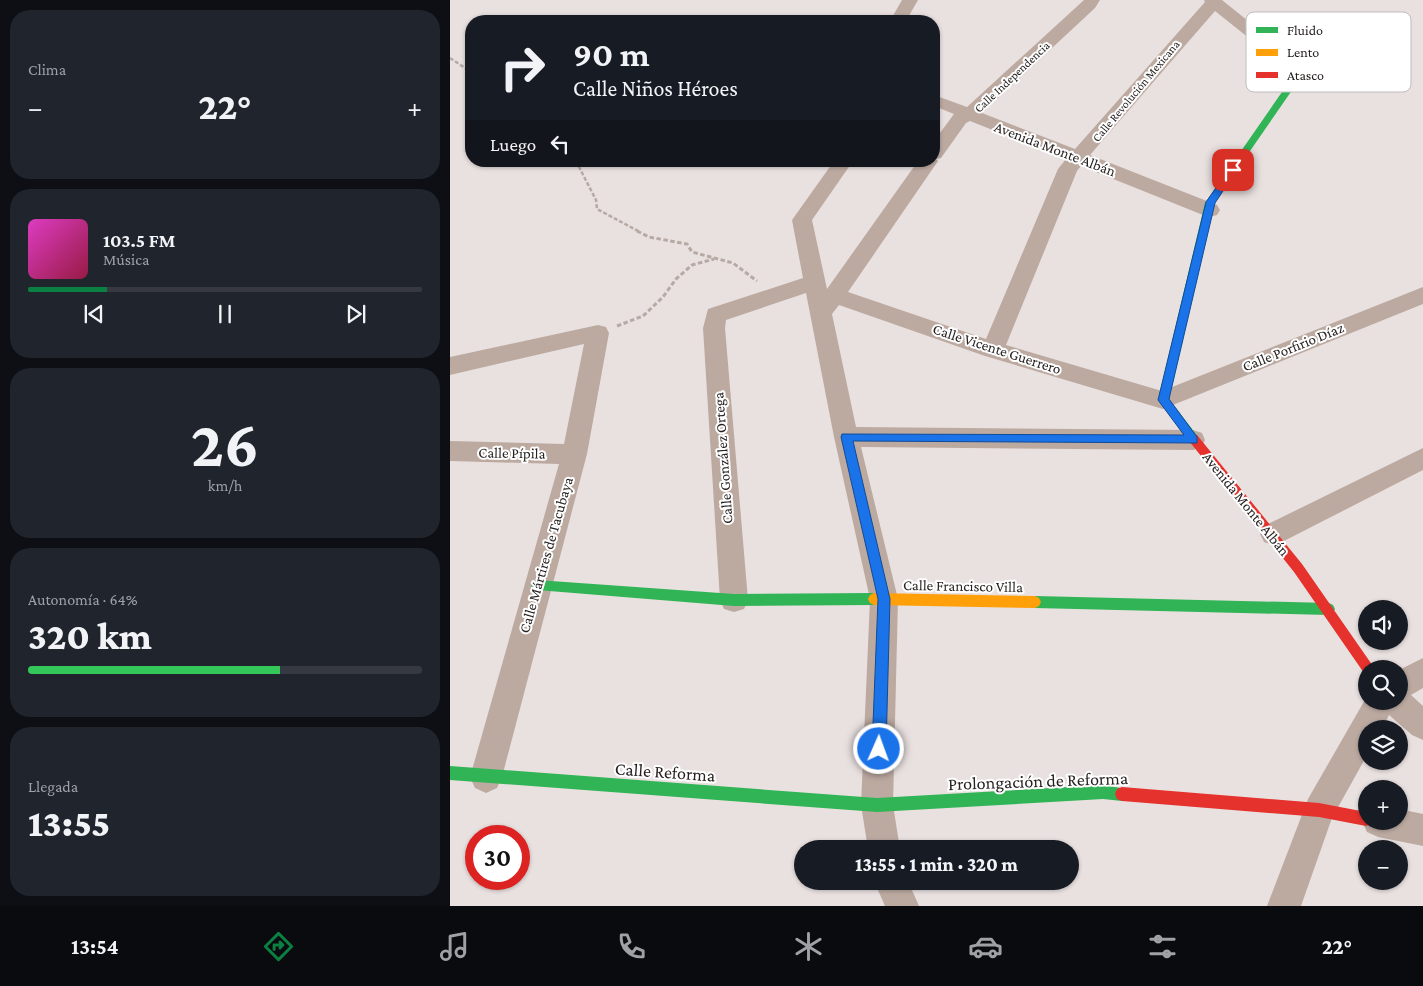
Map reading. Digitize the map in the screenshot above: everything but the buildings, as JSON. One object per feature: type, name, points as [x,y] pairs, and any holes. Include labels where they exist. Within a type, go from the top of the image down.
[{"type":"street","points":[[901,15],[910,0]]},
{"type":"street","name":"Calle Independencia","points":[[940,146],[959,119],[969,115],[1089,5],[1092,0]]},
{"type":"street","points":[[1213,1],[1246,27]]},
{"type":"street","name":"Calle Revolución Mexicana","points":[[994,350],[1068,169],[1080,158],[1213,1]]},
{"type":"street","points":[[1163,400],[1210,210],[1210,202],[1286,92]]},
{"type":"street","name":"Avenida Monte Albán","points":[[940,103],[1210,210]]},
{"type":"street","points":[[840,167],[802,220],[846,437],[884,599],[877,805],[883,840]]},
{"type":"street","points":[[823,322],[833,295],[924,167]]},
{"type":"street","points":[[775,295],[814,282]]},
{"type":"street","name":"Calle González Ortega","points":[[734,600],[714,328],[716,315],[775,295]]},
{"type":"street","name":"Calle Vicente Guerrero","points":[[833,295],[994,350],[1163,400]]},
{"type":"street","name":"Calle Porfirio Díaz","points":[[1163,400],[1423,295]]},
{"type":"street","points":[[450,366],[598,333]]},
{"type":"street","name":"Calle Mártires de Tacubaya","points":[[486,777],[536,585],[574,454],[598,333]]},
{"type":"street","name":"Avenida Monte Albán","points":[[1163,400],[1272,534],[1329,608],[1363,660]]},
{"type":"street","points":[[846,437],[1194,440]]},
{"type":"street","name":"Calle Pípila","points":[[450,451],[574,454]]},
{"type":"street","points":[[1272,534],[1423,458]]},
{"type":"street","name":"Calle Francisco Villa","points":[[536,585],[734,600],[884,599],[1329,608]]},
{"type":"street","points":[[1408,681],[1423,672]]},
{"type":"street","points":[[1284,906],[1319,810],[1376,710]]},
{"type":"street","points":[[1406,710],[1423,725]]},
{"type":"street","name":"Calle Reforma","points":[[450,773],[877,805]]},
{"type":"street","name":"Prolongación de Reforma","points":[[877,805],[1103,792],[1319,810],[1358,817]]},
{"type":"street","points":[[1408,827],[1423,830]]},
{"type":"street","points":[[895,890],[902,906]]},
{"type":"path","points":[[450,58],[465,68]]},
{"type":"path","points":[[579,167],[596,200],[597,209],[649,237],[687,244],[692,252],[733,263],[775,295]]},
{"type":"path","points":[[598,333],[643,316],[664,297],[676,279],[692,265],[716,259]]},
{"type":"traffic: fast","points":[[1193,438],[1163,400],[1210,203],[1287,92]]},
{"type":"traffic: fast","points":[[537,585],[734,600],[874,599]]},
{"type":"traffic: fast","points":[[1035,602],[1329,609]]},
{"type":"traffic: fast","points":[[450,773],[877,805],[1103,792],[1122,794]]},
{"type":"traffic: slow","points":[[874,599],[1035,602]]},
{"type":"traffic: jam","points":[[1193,438],[1298,568],[1363,660]]},
{"type":"traffic: jam","points":[[1122,794],[1319,810],[1358,817]]},
{"type":"route","points":[[879,749],[884,599],[846,437],[1194,440],[1163,400],[1210,210],[1210,202],[1233,170]]}]
